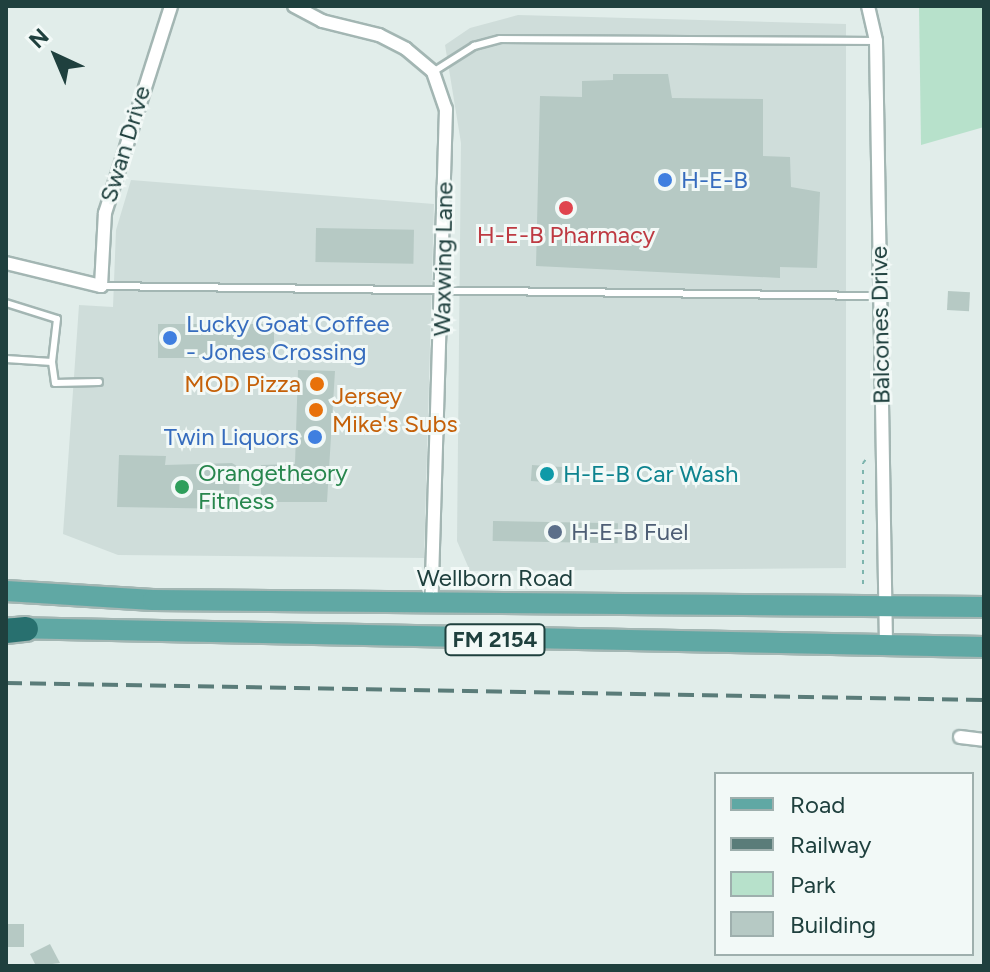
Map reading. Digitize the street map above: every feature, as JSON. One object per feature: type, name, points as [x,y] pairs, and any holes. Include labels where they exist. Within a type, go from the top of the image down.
[{"type":"main road","name":"Wellborn Road","points":[[6,591],[153,600],[431,604],[886,603],[984,607]]},
{"type":"main road","name":"FM 2154","points":[[13,629],[984,647]]},
{"type":"street","name":"Swan Drive","points":[[101,286],[105,213],[171,6]]},
{"type":"street","points":[[294,6],[322,21],[379,35],[433,72]]},
{"type":"street","name":"Balcones Drive","points":[[868,6],[876,41],[886,645]]},
{"type":"street","name":"Waxwing Lane","points":[[431,604],[443,293],[446,109],[433,72]]},
{"type":"street","points":[[6,263],[101,286]]},
{"type":"street","points":[[960,737],[984,740]]},
{"type":"lane","points":[[433,72],[474,46],[500,39],[876,41]]},
{"type":"lane","points":[[101,286],[443,293],[879,296]]},
{"type":"lane","points":[[6,303],[57,319],[52,362],[55,383],[99,382]]},
{"type":"lane","points":[[6,359],[52,362]]},
{"type":"path","points":[[863,584],[863,463],[882,441]]},
{"type":"shaded area","points":[[518,15],[846,24],[846,568],[470,571],[457,541],[461,143],[445,45],[470,28]]},
{"type":"shaded area","points":[[131,180],[434,204],[424,558],[118,555],[63,534],[79,305],[113,307],[116,230]]},
{"type":"green space","points":[[919,6],[984,6],[984,127],[921,145]]},
{"type":"building","name":"H-E-B","points":[[613,74],[668,74],[672,98],[763,99],[763,156],[790,157],[791,187],[820,192],[817,268],[780,267],[780,278],[536,266],[540,96],[582,97],[582,81],[613,80]]},
{"type":"building","points":[[316,228],[414,230],[413,264],[315,262]]},
{"type":"building","points":[[948,291],[970,292],[969,311],[947,310]]},
{"type":"building","points":[[158,324],[274,324],[274,358],[158,358]]},
{"type":"building","points":[[298,370],[335,371],[327,502],[261,502],[261,465],[295,464]]},
{"type":"building","points":[[119,455],[166,456],[165,465],[232,463],[240,468],[239,503],[235,509],[117,507]]},
{"type":"building","name":"H-E-B Car Wash","points":[[532,465],[562,467],[561,483],[531,481]]},
{"type":"building","name":"H-E-B Fuel","points":[[493,521],[618,523],[618,543],[493,541]]},
{"type":"building","points":[[6,924],[24,924],[24,947],[6,947]]},
{"type":"building","points":[[50,944],[60,963],[36,966],[30,954]]},
{"type":"railway","points":[[6,683],[984,700]]},
{"type":"place","name":"H-E-B","points":[[665,180]]},
{"type":"place","name":"H-E-B Pharmacy","points":[[566,208]]},
{"type":"place","name":"Lucky Goat Coffee - Jones Crossing","points":[[170,338]]},
{"type":"place","name":"MOD Pizza","points":[[317,384]]},
{"type":"place","name":"Jersey Mike's Subs","points":[[316,410]]},
{"type":"place","name":"Twin Liquors","points":[[315,437]]},
{"type":"place","name":"H-E-B Car Wash","points":[[547,474]]},
{"type":"place","name":"Orangetheory Fitness","points":[[182,487]]},
{"type":"place","name":"H-E-B Fuel","points":[[555,532]]}]
